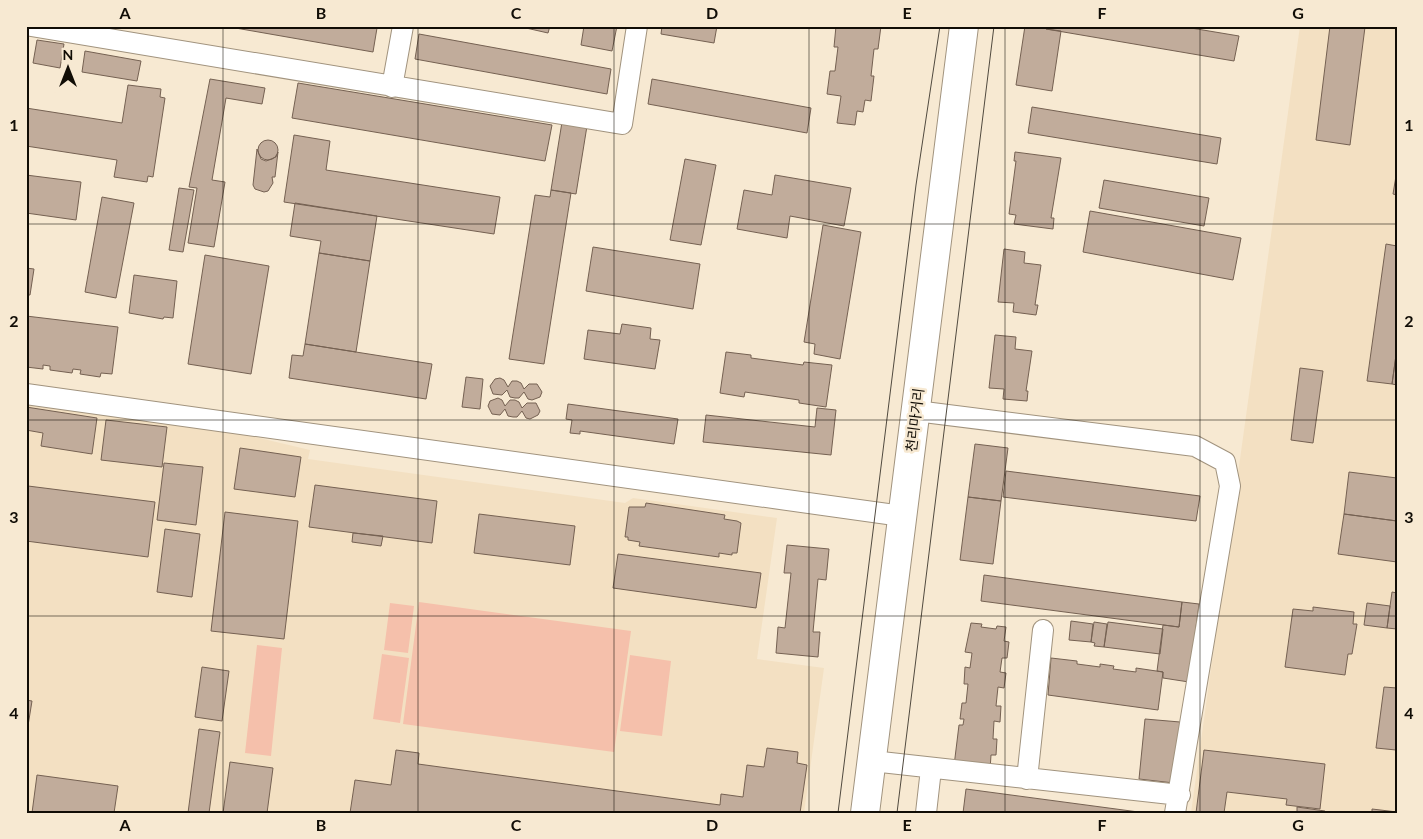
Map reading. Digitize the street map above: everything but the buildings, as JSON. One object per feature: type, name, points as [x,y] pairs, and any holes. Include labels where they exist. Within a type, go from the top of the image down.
[{"type":"highway","name":"천리마거리","points":[[865,813],[964,26]]},
{"type":"street","points":[[31,26],[622,124],[638,26]]},
{"type":"street","points":[[392,87],[403,26]]},
{"type":"street","points":[[26,394],[902,516]]},
{"type":"street","points":[[872,761],[1027,779],[1177,804],[1230,486],[1225,462],[1195,446],[916,411]]},
{"type":"street","points":[[1027,779],[1043,630]]},
{"type":"street","points":[[926,813],[931,769]]},
{"type":"shaded area","points":[[1300,26],[1397,26],[1397,813],[1191,813]]},
{"type":"shaded area","points":[[26,401],[205,425],[310,450],[308,459],[625,503],[633,498],[777,518],[757,659],[824,668],[804,813],[26,813]]},
{"type":"shaded area","points":[[419,602],[631,631],[614,752],[403,724]]},
{"type":"shaded area","points":[[390,603],[414,606],[408,653],[384,650]]},
{"type":"shaded area","points":[[257,645],[282,648],[271,756],[245,753]]},
{"type":"shaded area","points":[[382,654],[409,658],[400,723],[373,719]]},
{"type":"shaded area","points":[[630,655],[671,661],[662,736],[620,731]]},
{"type":"tram line","points":[[838,813],[916,185],[940,26]]},
{"type":"tram line","points":[[897,813],[994,26]]}]
